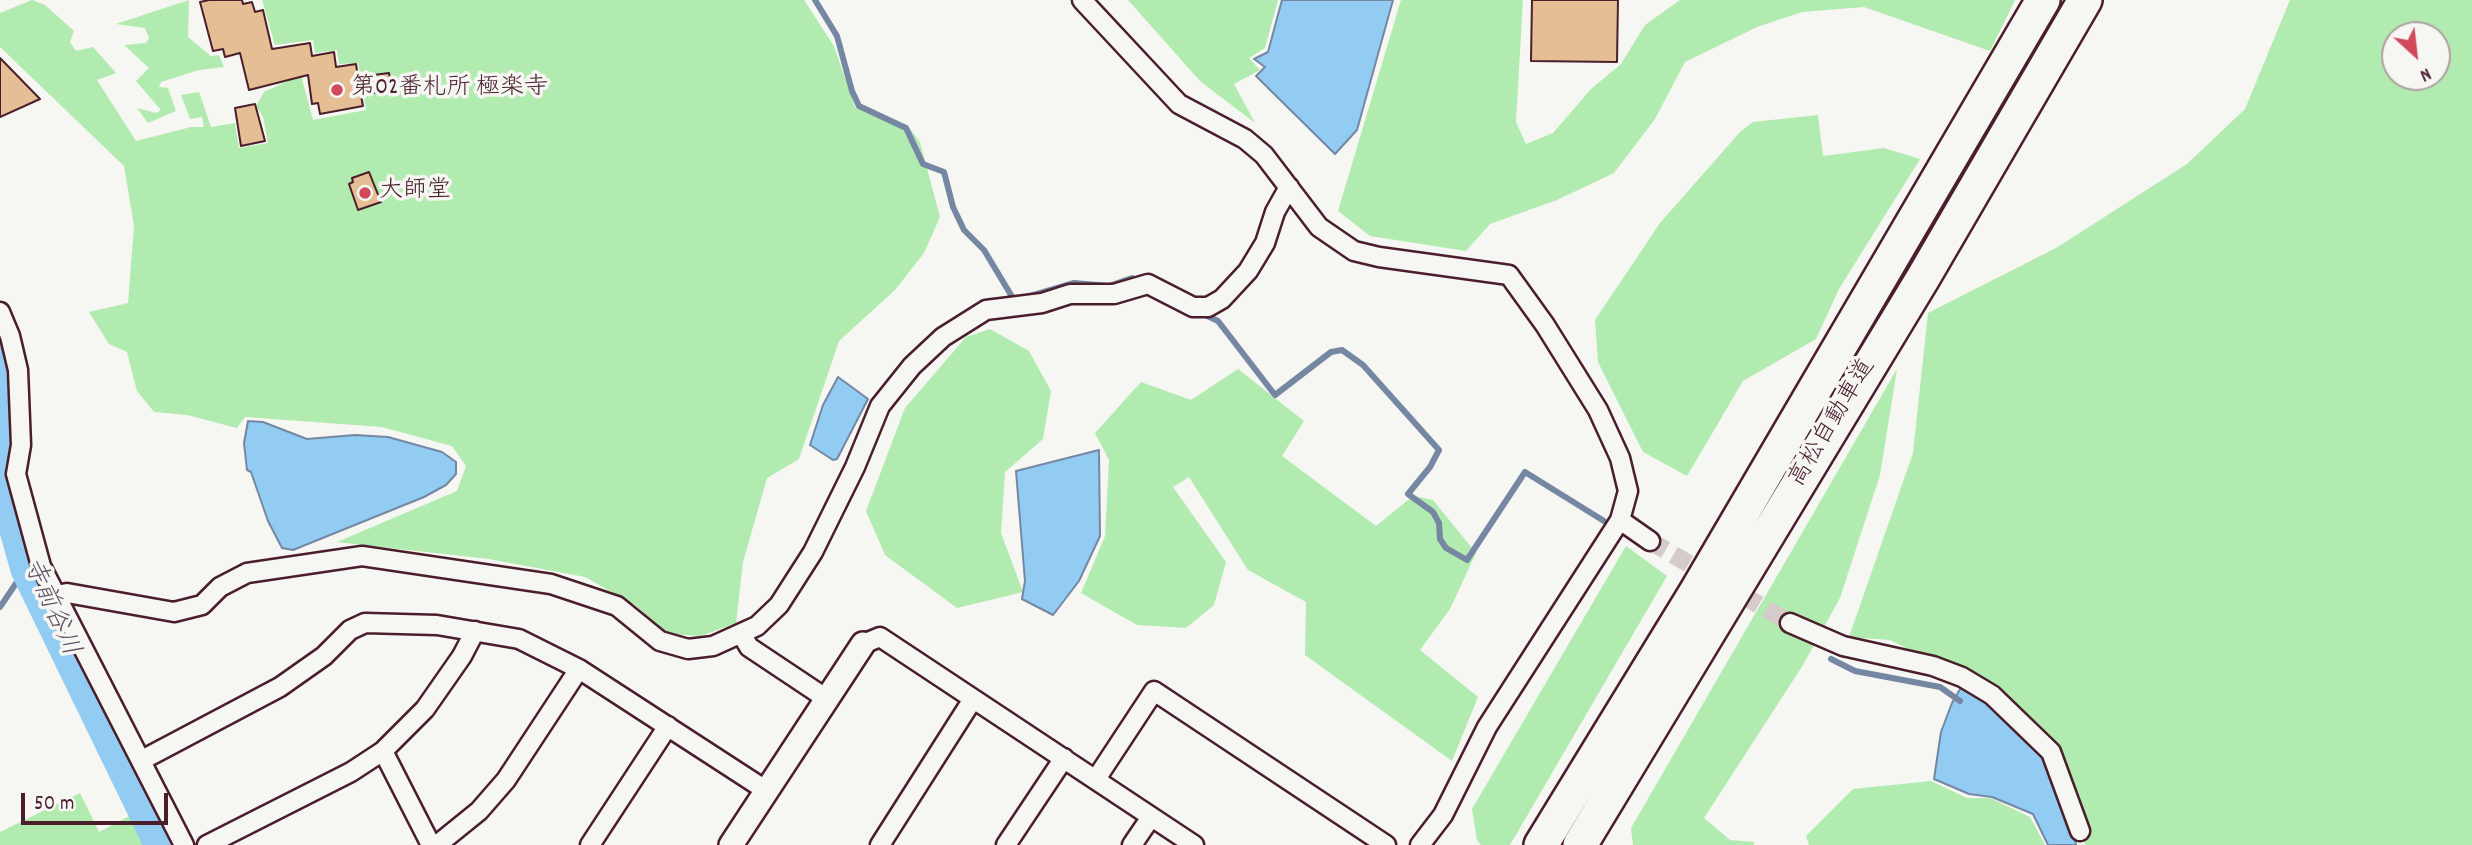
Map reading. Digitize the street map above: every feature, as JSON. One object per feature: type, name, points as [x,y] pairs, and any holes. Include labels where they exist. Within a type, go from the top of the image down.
[{"type":"highway","name":"高松自動車道","points":[[1541,845],[1696,592],[2043,0]]},
{"type":"highway","name":"高松自動車道","points":[[1580,845],[1923,278],[2085,0]]},
{"type":"street","points":[[1082,0],[1179,104],[1245,139],[1264,155],[1319,227],[1354,251],[1379,257],[1509,275],[1545,324],[1598,410],[1620,458],[1628,491],[1620,520],[1487,727],[1443,815],[1420,845]]},
{"type":"street","points":[[57,596],[67,593],[174,612],[202,605],[220,587],[247,573],[362,556],[551,584],[617,606],[660,641],[688,649],[713,646],[742,635],[779,605],[813,552],[855,467],[880,407],[912,366],[943,337],[986,310],[1042,303],[1070,294],[1114,294],[1149,284],[1193,307],[1208,307],[1222,299],[1248,271],[1265,243],[1275,212],[1289,187]]},
{"type":"street","points":[[0,312],[10,336],[18,370],[21,445],[16,474],[41,566],[184,845]]},
{"type":"street","points":[[1620,520],[1650,541]]},
{"type":"street","points":[[142,760],[281,687],[324,656],[350,630],[365,622],[437,625],[519,639],[579,669],[767,791]]},
{"type":"street","points":[[1790,623],[1843,646],[1933,666],[1962,677],[1992,695],[2051,752],[2080,831]]},
{"type":"street","points":[[207,845],[351,772],[383,751],[425,709],[463,656],[475,631]]},
{"type":"street","points":[[742,635],[749,647],[827,699]]},
{"type":"street","points":[[732,845],[863,644],[880,637],[1194,845]]},
{"type":"street","points":[[437,845],[479,811],[506,780],[579,669]]},
{"type":"street","points":[[1096,779],[1154,691],[1386,845]]},
{"type":"street","points":[[880,845],[973,699]]},
{"type":"street","points":[[590,845],[667,726]]},
{"type":"street","points":[[383,751],[431,845]]},
{"type":"street","points":[[1006,845],[1063,758]]},
{"type":"street","points":[[1132,845],[1151,817]]},
{"type":"green space","points":[[32,0],[45,5],[74,31],[70,42],[76,51],[93,47],[116,73],[97,80],[136,141],[191,127],[204,127],[202,117],[190,119],[181,95],[199,92],[211,127],[235,123],[239,148],[268,143],[263,117],[256,106],[264,92],[301,75],[313,120],[366,110],[358,63],[339,64],[337,50],[315,53],[313,40],[275,45],[262,0],[804,0],[834,46],[855,107],[907,125],[920,142],[940,217],[924,253],[895,290],[839,341],[799,459],[767,478],[743,562],[736,623],[701,636],[668,634],[635,605],[585,577],[489,559],[337,542],[457,491],[466,466],[452,446],[382,427],[245,417],[237,428],[187,415],[154,412],[137,391],[127,352],[109,344],[89,312],[128,303],[134,226],[124,166],[0,47],[0,13]]},
{"type":"green space","points":[[189,0],[188,37],[211,56],[219,55],[224,67],[199,70],[161,82],[159,87],[168,88],[176,111],[148,123],[137,108],[156,113],[161,110],[136,81],[149,68],[124,45],[146,43],[149,38],[145,28],[116,24]]},
{"type":"green space","points":[[1128,0],[1278,0],[1265,48],[1249,58],[1260,70],[1234,84],[1255,123],[1200,81]]},
{"type":"green space","points":[[1401,0],[1523,0],[1516,122],[1526,144],[1553,133],[1591,89],[1621,64],[1645,25],[1680,0],[2015,0],[1990,51],[1864,7],[1802,12],[1757,27],[1685,62],[1655,119],[1614,173],[1557,200],[1490,224],[1466,251],[1370,236],[1338,211]]},
{"type":"green space","points":[[2290,0],[2472,0],[2472,845],[2085,845],[2076,801],[1992,689],[1890,640],[1849,637],[1913,453],[1928,313],[2056,248],[2187,164],[2245,109]]},
{"type":"green space","points":[[1818,115],[1823,156],[1884,148],[1920,159],[1839,289],[1816,339],[1743,381],[1687,476],[1643,452],[1598,362],[1595,320],[1660,223],[1740,132],[1753,122]]},
{"type":"green space","points":[[990,329],[1029,351],[1051,391],[1043,439],[1005,472],[1001,533],[1023,592],[957,608],[885,555],[866,511],[905,408],[966,337]]},
{"type":"green space","points":[[1238,369],[1304,421],[1282,456],[1376,526],[1413,496],[1433,500],[1476,553],[1450,609],[1420,650],[1478,697],[1452,761],[1305,655],[1306,602],[1248,570],[1189,477],[1173,487],[1226,562],[1214,605],[1186,628],[1137,625],[1081,593],[1105,536],[1109,460],[1095,433],[1141,382],[1191,400]]},
{"type":"green space","points":[[1897,369],[1880,475],[1840,598],[1803,665],[1704,818],[1730,840],[1754,842],[1754,845],[1633,845],[1631,828]]},
{"type":"green space","points":[[1626,546],[1667,576],[1510,845],[1481,845],[1477,840],[1472,809]]},
{"type":"green space","points":[[1931,781],[1967,798],[1990,798],[2030,817],[2045,845],[1809,845],[1806,836],[1853,789]]},
{"type":"green space","points":[[80,793],[99,832],[135,813],[151,845],[0,845],[0,832]]},
{"type":"water","points":[[1282,0],[1393,0],[1357,130],[1335,154],[1256,76],[1265,67],[1254,59],[1268,52]]},
{"type":"water","points":[[838,377],[868,399],[837,459],[833,460],[810,445],[823,405]]},
{"type":"water","points":[[248,421],[263,422],[307,439],[355,435],[388,437],[442,452],[456,462],[456,474],[446,485],[424,497],[293,550],[282,548],[268,521],[251,472],[247,470],[244,443]]},
{"type":"water","points":[[1099,450],[1100,536],[1079,581],[1053,615],[1022,599],[1025,581],[1016,471]]},
{"type":"water","points":[[1963,684],[2008,714],[2047,753],[2071,814],[2076,845],[2048,845],[2033,814],[1992,797],[1969,794],[1934,779],[1941,732]]},
{"type":"building","points":[[242,0],[243,4],[252,2],[255,12],[263,10],[272,49],[310,43],[312,56],[334,52],[336,67],[356,64],[358,77],[389,73],[392,90],[361,95],[363,106],[320,114],[318,103],[312,104],[308,75],[249,90],[240,53],[225,57],[223,49],[213,51],[200,2]]},
{"type":"building","points":[[1532,0],[1618,0],[1617,62],[1531,61]]},
{"type":"building","points":[[0,58],[40,99],[0,117]]},
{"type":"building","points":[[255,104],[265,141],[241,146],[235,108]]},
{"type":"building","name":"大師堂","points":[[369,172],[381,202],[358,210],[349,184],[353,182],[352,178]]},
{"type":"waterway","points":[[815,0],[837,36],[852,91],[859,106],[906,128],[923,164],[944,172],[953,207],[964,230],[984,250],[1016,300]]},
{"type":"waterway","points":[[1027,297],[1074,283],[1109,286],[1132,278],[1140,281]]},
{"type":"waterway","points":[[1201,313],[1218,321],[1275,395],[1331,352],[1342,350],[1363,365],[1439,450],[1430,467],[1408,494],[1433,512],[1439,523],[1440,539],[1446,548],[1467,560],[1525,472],[1604,521]]},
{"type":"waterway","name":"寺前谷川","points":[[0,354],[8,412],[4,484],[28,569],[162,845]]},
{"type":"waterway","points":[[0,607],[21,576],[29,572]]},
{"type":"waterway","points":[[1831,659],[1855,671],[1940,687],[1960,701]]},
{"type":"tunnel","points":[[1650,541],[1790,623]]},
{"type":"place","name":"第02番札所 極楽寺","points":[[337,90]]},
{"type":"place","name":"大師堂","points":[[365,193]]}]
